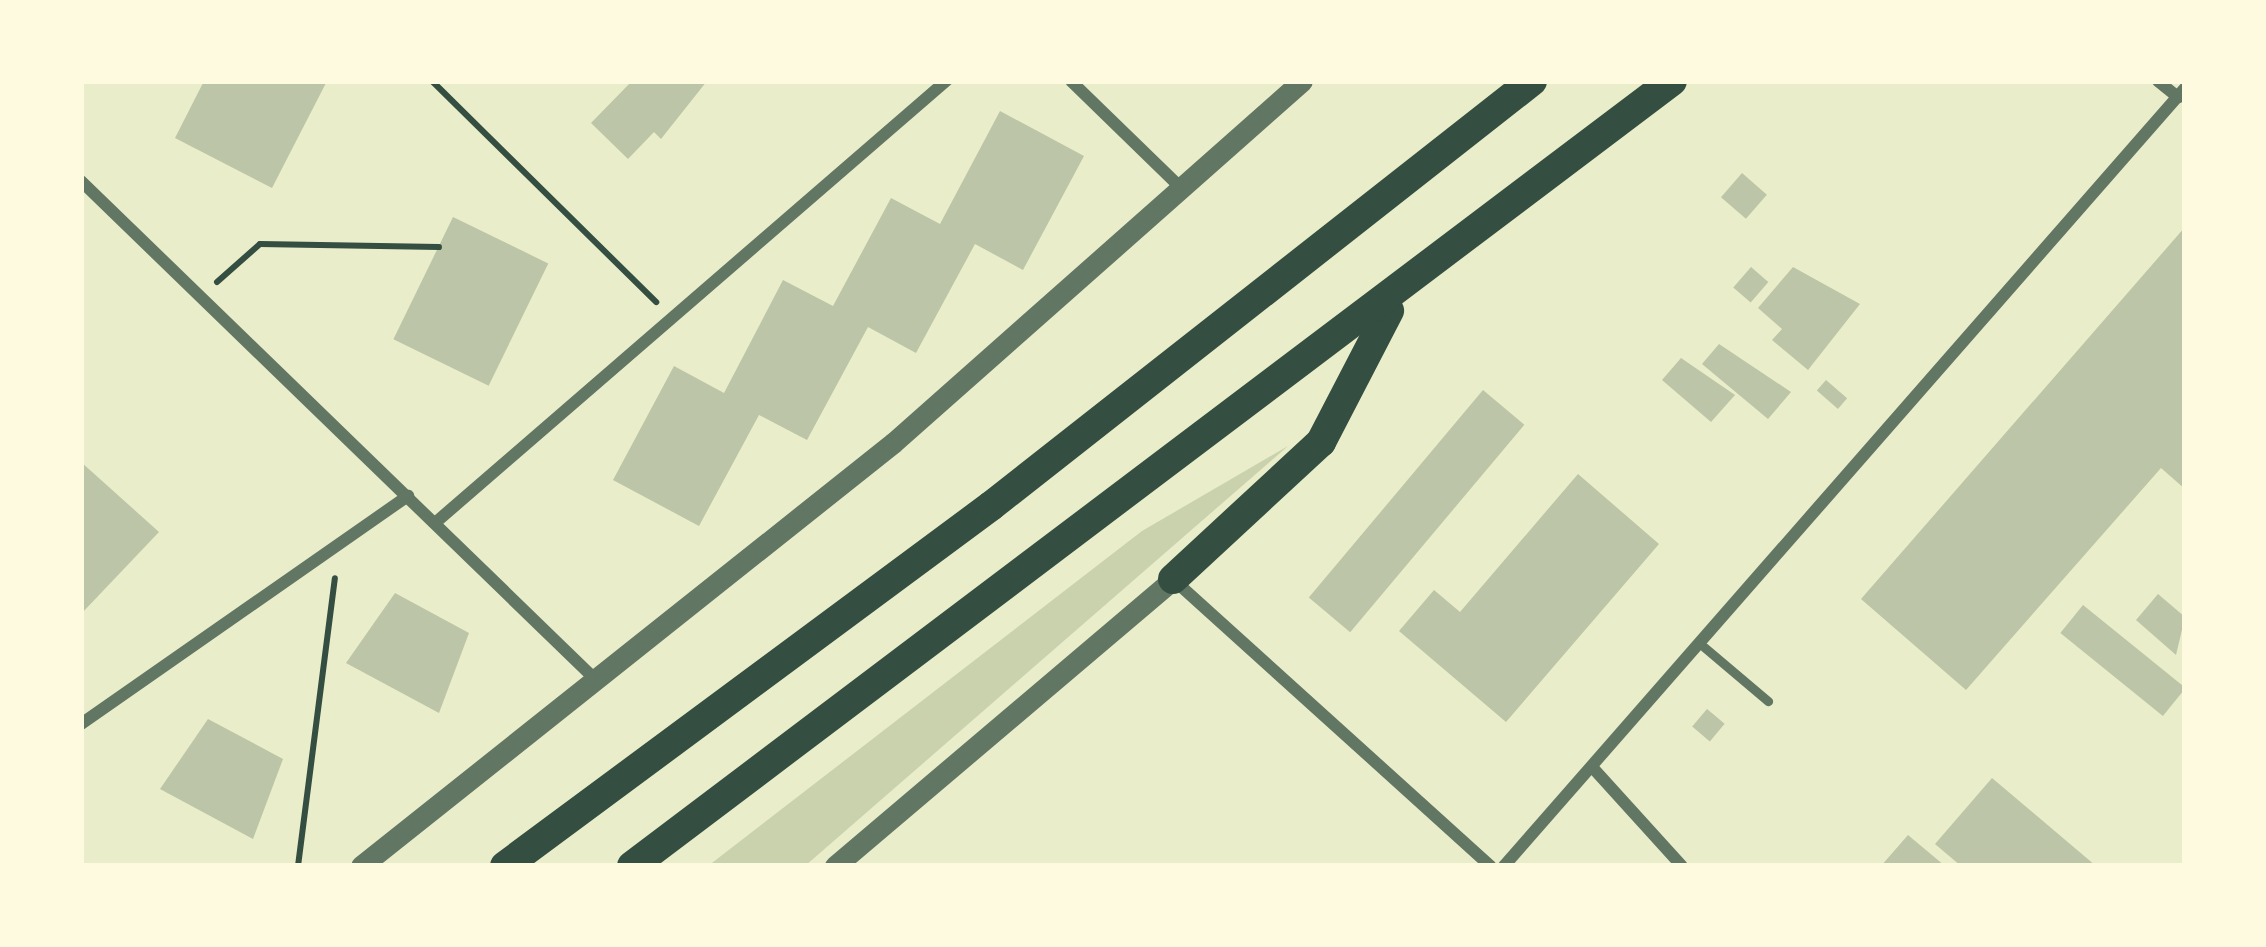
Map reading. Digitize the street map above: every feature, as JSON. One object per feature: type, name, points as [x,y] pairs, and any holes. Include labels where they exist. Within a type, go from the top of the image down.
[{"type":"main road","points":[[505,866],[991,506],[1532,81]]},
{"type":"main road","points":[[632,866],[1395,301],[1672,81]]},
{"type":"main road","points":[[1173,579],[1322,442],[1395,301]]},
{"type":"street","points":[[435,523],[946,81]]},
{"type":"street","points":[[1072,81],[1181,188]]},
{"type":"street","points":[[362,866],[893,443],[1302,81]]},
{"type":"street","points":[[1504,866],[1704,647],[2182,96],[2158,81]]},
{"type":"street","points":[[81,182],[597,681]]},
{"type":"street","points":[[81,724],[408,496]]},
{"type":"street","points":[[835,866],[1173,579],[1490,866]]},
{"type":"street","points":[[1593,768],[1682,866]]},
{"type":"lane","points":[[1704,647],[1768,701]]},
{"type":"path","points":[[432,81],[670,319]]},
{"type":"path","points":[[202,295],[260,244],[439,247]]},
{"type":"path","points":[[298,866],[339,544]]},
{"type":"green space","points":[[1288,446],[805,866],[708,866],[1142,531]]},
{"type":"building","points":[[204,81],[327,81],[272,188],[175,138]]},
{"type":"building","points":[[632,81],[707,81],[661,139],[654,132],[628,159],[591,123]]},
{"type":"building","points":[[1000,111],[1084,156],[1023,270],[975,244],[916,353],[868,327],[807,440],[759,415],[699,526],[613,480],[674,366],[724,393],[783,280],[833,306],[891,198],[940,224]]},
{"type":"building","points":[[1742,173],[1767,195],[1746,219],[1721,197]]},
{"type":"building","points":[[453,217],[548,263],[489,386],[393,339]]},
{"type":"building","points":[[2185,227],[2185,489],[2161,468],[1966,690],[1861,599]]},
{"type":"building","points":[[1751,267],[1768,282],[1751,302],[1733,287]]},
{"type":"building","points":[[1793,267],[1860,304],[1808,370],[1772,340],[1782,329],[1758,308]]},
{"type":"building","points":[[1719,344],[1791,392],[1768,419],[1702,364]]},
{"type":"building","points":[[1681,358],[1735,395],[1711,422],[1662,380]]},
{"type":"building","points":[[1826,380],[1847,398],[1838,409],[1817,391]]},
{"type":"building","points":[[1483,390],[1524,425],[1350,632],[1309,598]]},
{"type":"building","points":[[81,462],[159,532],[81,614]]},
{"type":"building","points":[[1578,474],[1659,544],[1506,722],[1399,631],[1434,590],[1460,612]]},
{"type":"building","points":[[395,593],[469,633],[439,713],[346,663]]},
{"type":"building","points":[[2158,594],[2185,617],[2176,655],[2136,620]]},
{"type":"building","points":[[2083,605],[2185,688],[2163,716],[2060,633]]},
{"type":"building","points":[[1707,709],[1725,724],[1710,741],[1692,727]]},
{"type":"building","points":[[208,719],[283,759],[253,839],[160,789]]},
{"type":"building","points":[[1992,778],[2096,866],[1961,866],[1935,844]]},
{"type":"building","points":[[1908,835],[1945,866],[1881,866]]}]
